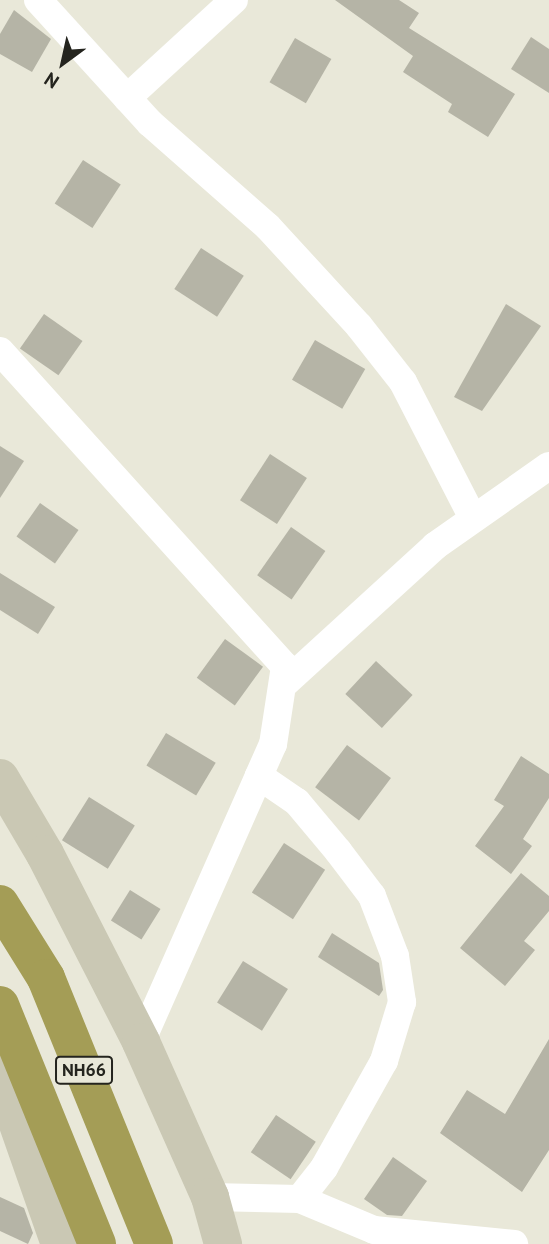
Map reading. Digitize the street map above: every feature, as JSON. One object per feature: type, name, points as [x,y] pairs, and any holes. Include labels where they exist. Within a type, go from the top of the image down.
[{"type":"highway","name":"NH66","points":[[0,904],[46,978],[154,1244]]},
{"type":"highway","name":"NH66","points":[[0,1005],[97,1244]]},
{"type":"street","points":[[38,0],[127,98],[268,227],[359,326],[402,382],[473,518]]},
{"type":"street","points":[[127,98],[234,0]]},
{"type":"street","points":[[0,351],[256,629],[285,666],[273,744],[141,1042]]},
{"type":"street","points":[[284,685],[435,546],[549,466]]},
{"type":"street","points":[[259,776],[297,802],[372,896],[395,956],[402,1002],[384,1061],[355,1119],[300,1199]]},
{"type":"street","points":[[0,778],[45,854],[141,1042],[210,1197],[223,1244]]},
{"type":"street","points":[[0,1073],[60,1244]]},
{"type":"street","points":[[210,1197],[300,1199],[374,1230],[514,1244]]},
{"type":"building","points":[[335,0],[399,0],[419,13],[409,28],[515,94],[488,137],[448,112],[452,104],[403,72],[413,56]]},
{"type":"building","points":[[14,10],[51,39],[32,72],[0,54],[0,34]]},
{"type":"building","points":[[531,37],[549,49],[549,93],[511,69]]},
{"type":"building","points":[[295,38],[331,59],[306,103],[270,82]]},
{"type":"building","points":[[83,160],[121,185],[92,228],[55,204]]},
{"type":"building","points":[[201,248],[244,276],[217,317],[174,289]]},
{"type":"building","points":[[506,304],[541,326],[482,411],[454,397]]},
{"type":"building","points":[[44,314],[83,341],[58,375],[20,348]]},
{"type":"building","points":[[315,340],[365,369],[342,409],[292,380]]},
{"type":"building","points":[[0,446],[24,461],[0,498]]},
{"type":"building","points":[[270,454],[307,478],[277,524],[240,500]]},
{"type":"building","points":[[40,503],[79,530],[55,564],[16,537]]},
{"type":"building","points":[[291,527],[325,551],[292,599],[257,575]]},
{"type":"building","points":[[0,573],[55,607],[38,634],[0,610]]},
{"type":"building","points":[[225,639],[263,667],[235,705],[197,678]]},
{"type":"building","points":[[376,661],[413,695],[382,728],[345,694]]},
{"type":"building","points":[[166,733],[216,763],[196,795],[146,766]]},
{"type":"building","points":[[347,745],[391,778],[359,820],[315,787]]},
{"type":"building","points":[[521,756],[549,774],[549,798],[523,839],[532,846],[511,874],[475,846],[504,806],[494,800]]},
{"type":"building","points":[[89,797],[135,826],[108,869],[62,840]]},
{"type":"building","points":[[284,843],[325,870],[293,919],[252,892]]},
{"type":"building","points":[[521,873],[549,896],[549,911],[524,941],[535,950],[505,986],[460,948]]},
{"type":"building","points":[[130,890],[161,909],[141,940],[111,921]]},
{"type":"building","points":[[332,933],[379,963],[383,990],[379,996],[318,957]]},
{"type":"building","points":[[243,961],[288,989],[262,1031],[217,1003]]},
{"type":"building","points":[[549,1039],[549,1150],[522,1192],[440,1133],[467,1090],[505,1114]]},
{"type":"building","points":[[276,1115],[316,1142],[291,1179],[251,1152]]},
{"type":"building","points":[[393,1157],[427,1181],[402,1216],[387,1215],[364,1199]]},
{"type":"building","points":[[0,1197],[24,1208],[33,1233],[28,1244],[0,1231]]}]
